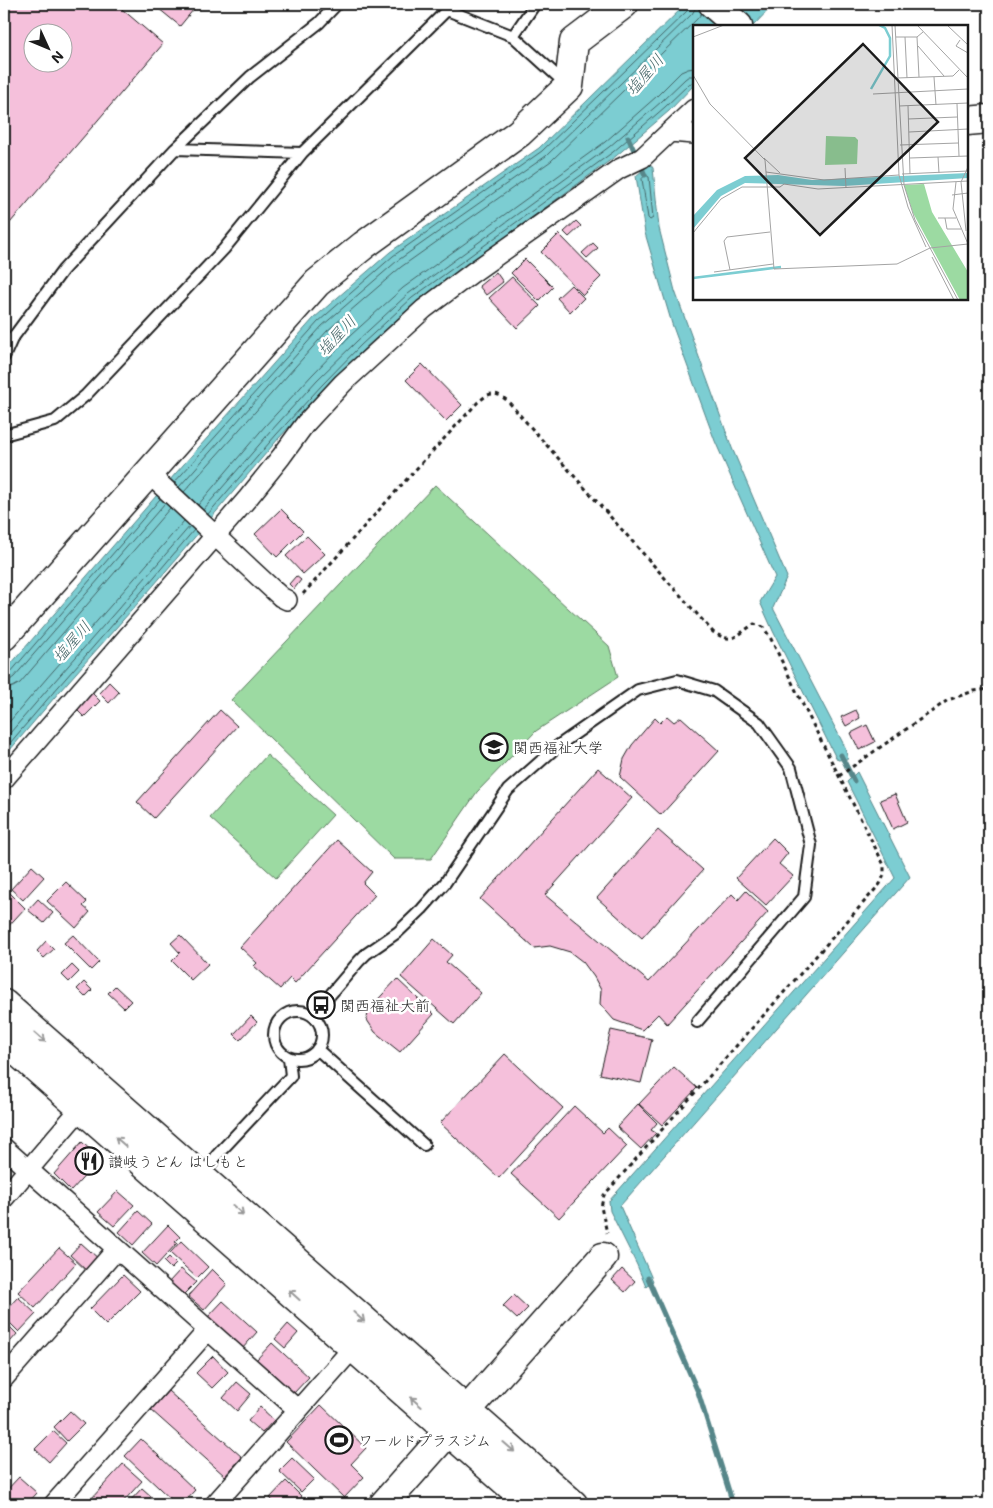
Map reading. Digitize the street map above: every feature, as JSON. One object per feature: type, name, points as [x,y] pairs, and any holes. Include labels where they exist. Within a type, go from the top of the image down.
[{"type":"street","points":[[4,636],[317,283],[364,245],[519,132],[569,86],[574,42],[624,4]]},
{"type":"street","points":[[713,4],[737,25]]},
{"type":"street","points":[[4,778],[216,535],[281,457],[304,424],[343,383],[424,309],[619,170],[642,158],[693,110]]},
{"type":"street","points":[[968,121],[989,119]]},
{"type":"street","points":[[670,132],[693,134]]},
{"type":"street","points":[[148,474],[281,597],[287,600]]},
{"type":"street","points":[[4,1004],[192,1187],[353,1348],[531,1504]]},
{"type":"street","points":[[4,1040],[82,1108],[192,1187],[466,1410],[573,1504]]},
{"type":"street","points":[[4,1198],[82,1108]]},
{"type":"street","points":[[4,1148],[298,1410]]},
{"type":"street","points":[[384,1504],[449,1431],[605,1245]]},
{"type":"street","points":[[4,1378],[117,1249]]},
{"type":"street","points":[[54,1504],[208,1330]]},
{"type":"street","points":[[215,1504],[353,1348]]},
{"type":"lane","points":[[4,357],[12,339],[63,270],[176,149],[250,77],[319,23],[338,4]]},
{"type":"lane","points":[[513,36],[535,4]]},
{"type":"lane","points":[[4,435],[55,421],[86,395],[224,249],[302,153],[449,7],[513,36],[569,86]]},
{"type":"lane","points":[[176,149],[302,153]]},
{"type":"lane","points":[[313,1015],[359,961],[398,932],[445,883],[508,790],[559,745],[638,690],[677,680],[714,691],[760,723],[792,768],[811,845],[804,897],[697,1022]]},
{"type":"lane","points":[[294,1010],[303,1010],[313,1015],[321,1026],[322,1034],[317,1050],[305,1058],[289,1058],[277,1048],[274,1041],[275,1025],[286,1013],[294,1010]]},
{"type":"lane","points":[[317,1050],[424,1145]]},
{"type":"lane","points":[[192,1187],[217,1156],[291,1076],[289,1058]]},
{"type":"path","points":[[287,600],[294,600],[302,595],[478,402],[489,394],[498,394],[518,413],[713,632],[723,638],[731,638],[738,636],[754,624],[763,626],[884,865],[884,875],[880,884],[604,1194],[601,1207],[605,1245]]},
{"type":"path","points":[[839,776],[948,700],[974,691],[989,689]]},
{"type":"green space","points":[[435,485],[609,646],[618,677],[536,731],[477,792],[431,859],[394,859],[231,700]]},
{"type":"green space","points":[[267,755],[333,815],[276,878],[210,818]]},
{"type":"water","name":"塩屋川","points":[[686,4],[774,4],[754,25],[693,25],[693,86],[669,111],[616,156],[416,302],[364,349],[279,438],[4,757],[4,672],[176,473],[314,318],[390,252],[539,148]]},
{"type":"water","points":[[650,164],[653,168],[659,228],[675,291],[732,448],[787,577],[773,608],[844,745],[848,759],[838,760],[835,756],[760,602],[775,577],[715,441],[672,324],[645,233],[636,176]]},
{"type":"water","points":[[857,772],[910,877],[620,1206],[653,1281],[646,1287],[610,1211],[609,1201],[895,878],[847,782]]},
{"type":"building","points":[[4,4],[116,4],[163,44],[4,230]]},
{"type":"building","points":[[153,4],[198,4],[180,26]]},
{"type":"building","points":[[576,221],[581,226],[569,237],[564,232]]},
{"type":"building","points":[[559,234],[601,277],[583,295],[541,252]]},
{"type":"building","points":[[593,243],[598,248],[587,258],[582,253]]},
{"type":"building","points":[[525,259],[553,287],[539,301],[511,273]]},
{"type":"building","points":[[496,272],[503,282],[486,295],[479,286]]},
{"type":"building","points":[[512,277],[540,306],[517,328],[489,298]]},
{"type":"building","points":[[571,285],[584,298],[570,312],[557,298]]},
{"type":"building","points":[[422,364],[462,405],[446,421],[406,380]]},
{"type":"building","points":[[281,509],[303,531],[277,557],[255,534]]},
{"type":"building","points":[[307,536],[325,554],[303,574],[286,556]]},
{"type":"building","points":[[296,576],[301,580],[294,589],[289,584]]},
{"type":"building","points":[[109,682],[119,692],[109,703],[99,693]]},
{"type":"building","points":[[92,693],[100,701],[84,717],[76,709]]},
{"type":"building","points":[[220,710],[237,726],[154,818],[137,802]]},
{"type":"building","points":[[856,710],[860,718],[846,726],[841,717]]},
{"type":"building","points":[[667,716],[674,722],[681,717],[719,751],[661,815],[620,777],[624,759],[632,745],[655,718],[660,723]]},
{"type":"building","points":[[867,725],[875,742],[859,750],[851,733]]},
{"type":"building","points":[[598,768],[632,798],[545,895],[649,982],[732,894],[738,900],[746,891],[768,912],[667,1024],[658,1014],[642,1030],[614,1020],[600,1004],[601,990],[583,962],[570,952],[550,946],[534,948],[480,899]]},
{"type":"building","points":[[895,794],[907,822],[893,829],[880,800]]},
{"type":"building","points":[[658,830],[703,870],[642,938],[597,898]]},
{"type":"building","points":[[773,838],[788,853],[779,864],[793,876],[766,905],[736,878]]},
{"type":"building","points":[[337,840],[372,872],[363,883],[375,895],[295,983],[290,978],[280,989],[254,966],[257,963],[240,947]]},
{"type":"building","points":[[32,866],[44,877],[23,900],[11,889]]},
{"type":"building","points":[[66,882],[87,902],[83,906],[90,912],[76,928],[47,901]]},
{"type":"building","points":[[4,887],[25,908],[4,931]]},
{"type":"building","points":[[38,899],[53,913],[44,923],[28,910]]},
{"type":"building","points":[[73,935],[99,962],[91,970],[64,943]]},
{"type":"building","points":[[180,935],[208,964],[191,980],[172,961],[180,953],[171,943]]},
{"type":"building","points":[[434,939],[452,955],[446,962],[481,993],[454,1024],[401,977]]},
{"type":"building","points":[[46,941],[54,949],[44,958],[37,951]]},
{"type":"building","points":[[72,965],[79,972],[69,982],[62,975]]},
{"type":"building","points":[[397,979],[434,1014],[400,1052],[375,1032],[367,1020],[368,1010]]},
{"type":"building","points":[[84,982],[92,990],[85,997],[77,989]]},
{"type":"building","points":[[115,986],[131,1001],[124,1008],[108,993]]},
{"type":"building","points":[[251,1016],[257,1022],[240,1040],[234,1034]]},
{"type":"building","points":[[611,1030],[652,1039],[641,1083],[600,1074]]},
{"type":"building","points":[[505,1054],[563,1108],[499,1178],[440,1123]]},
{"type":"building","points":[[674,1067],[697,1088],[662,1125],[639,1104]]},
{"type":"building","points":[[638,1104],[657,1123],[651,1130],[656,1133],[641,1149],[617,1127]]},
{"type":"building","points":[[574,1106],[603,1133],[608,1128],[627,1146],[559,1218],[511,1174]]},
{"type":"building","points":[[82,1142],[100,1159],[71,1191],[54,1174]]},
{"type":"building","points":[[118,1191],[134,1205],[114,1226],[98,1212]]},
{"type":"building","points":[[138,1211],[152,1224],[133,1245],[119,1232]]},
{"type":"building","points":[[168,1225],[180,1237],[175,1242],[177,1243],[156,1266],[142,1253]]},
{"type":"building","points":[[181,1241],[208,1267],[197,1278],[170,1253]]},
{"type":"building","points":[[81,1243],[100,1260],[89,1273],[70,1255]]},
{"type":"building","points":[[59,1248],[76,1263],[35,1308],[18,1292]]},
{"type":"building","points":[[169,1257],[176,1264],[171,1269],[164,1262]]},
{"type":"building","points":[[181,1269],[196,1282],[182,1296],[168,1283]]},
{"type":"building","points":[[212,1269],[227,1284],[204,1310],[188,1296]]},
{"type":"building","points":[[622,1269],[635,1281],[625,1292],[612,1280]]},
{"type":"building","points":[[123,1275],[140,1291],[106,1325],[90,1309]]},
{"type":"building","points":[[514,1295],[528,1308],[517,1319],[503,1306]]},
{"type":"building","points":[[18,1297],[36,1314],[19,1332],[4,1317],[4,1312]]},
{"type":"building","points":[[223,1301],[257,1332],[242,1349],[207,1318]]},
{"type":"building","points":[[4,1321],[17,1334],[4,1349]]},
{"type":"building","points":[[288,1324],[298,1333],[285,1348],[275,1339]]},
{"type":"building","points":[[272,1343],[309,1377],[293,1394],[256,1360]]},
{"type":"building","points":[[213,1356],[228,1372],[212,1388],[196,1373]]},
{"type":"building","points":[[237,1382],[251,1394],[237,1411],[223,1398]]},
{"type":"building","points":[[168,1391],[242,1457],[225,1476],[151,1410]]},
{"type":"building","points":[[321,1405],[366,1448],[351,1464],[364,1477],[344,1498],[286,1442]]},
{"type":"building","points":[[260,1407],[274,1420],[262,1433],[248,1421]]},
{"type":"building","points":[[70,1411],[84,1424],[67,1441],[54,1427]]},
{"type":"building","points":[[53,1431],[66,1443],[49,1462],[35,1449]]},
{"type":"building","points":[[141,1439],[195,1490],[182,1504],[176,1504],[125,1456]]},
{"type":"building","points":[[292,1458],[314,1479],[301,1492],[279,1471]]},
{"type":"building","points":[[123,1464],[142,1481],[121,1504],[96,1504],[91,1499]]},
{"type":"building","points":[[19,1477],[37,1493],[27,1504],[4,1504],[4,1493]]},
{"type":"building","points":[[286,1481],[302,1497],[295,1504],[276,1504],[270,1498]]},
{"type":"building","points":[[142,1488],[152,1497],[145,1504],[127,1504]]},
{"type":"waterway","points":[[628,137],[645,175]]},
{"type":"waterway","points":[[841,755],[854,781]]},
{"type":"waterway","points":[[648,1278],[698,1392],[733,1504]]},
{"type":"place","name":"関西福祉大学","points":[[494,747]]},
{"type":"place","name":"関西福祉大前","points":[[321,1005]]},
{"type":"place","name":"讃岐うどん はしもと","points":[[89,1161]]},
{"type":"place","name":"ワールドプラスジム","points":[[339,1440]]}]
